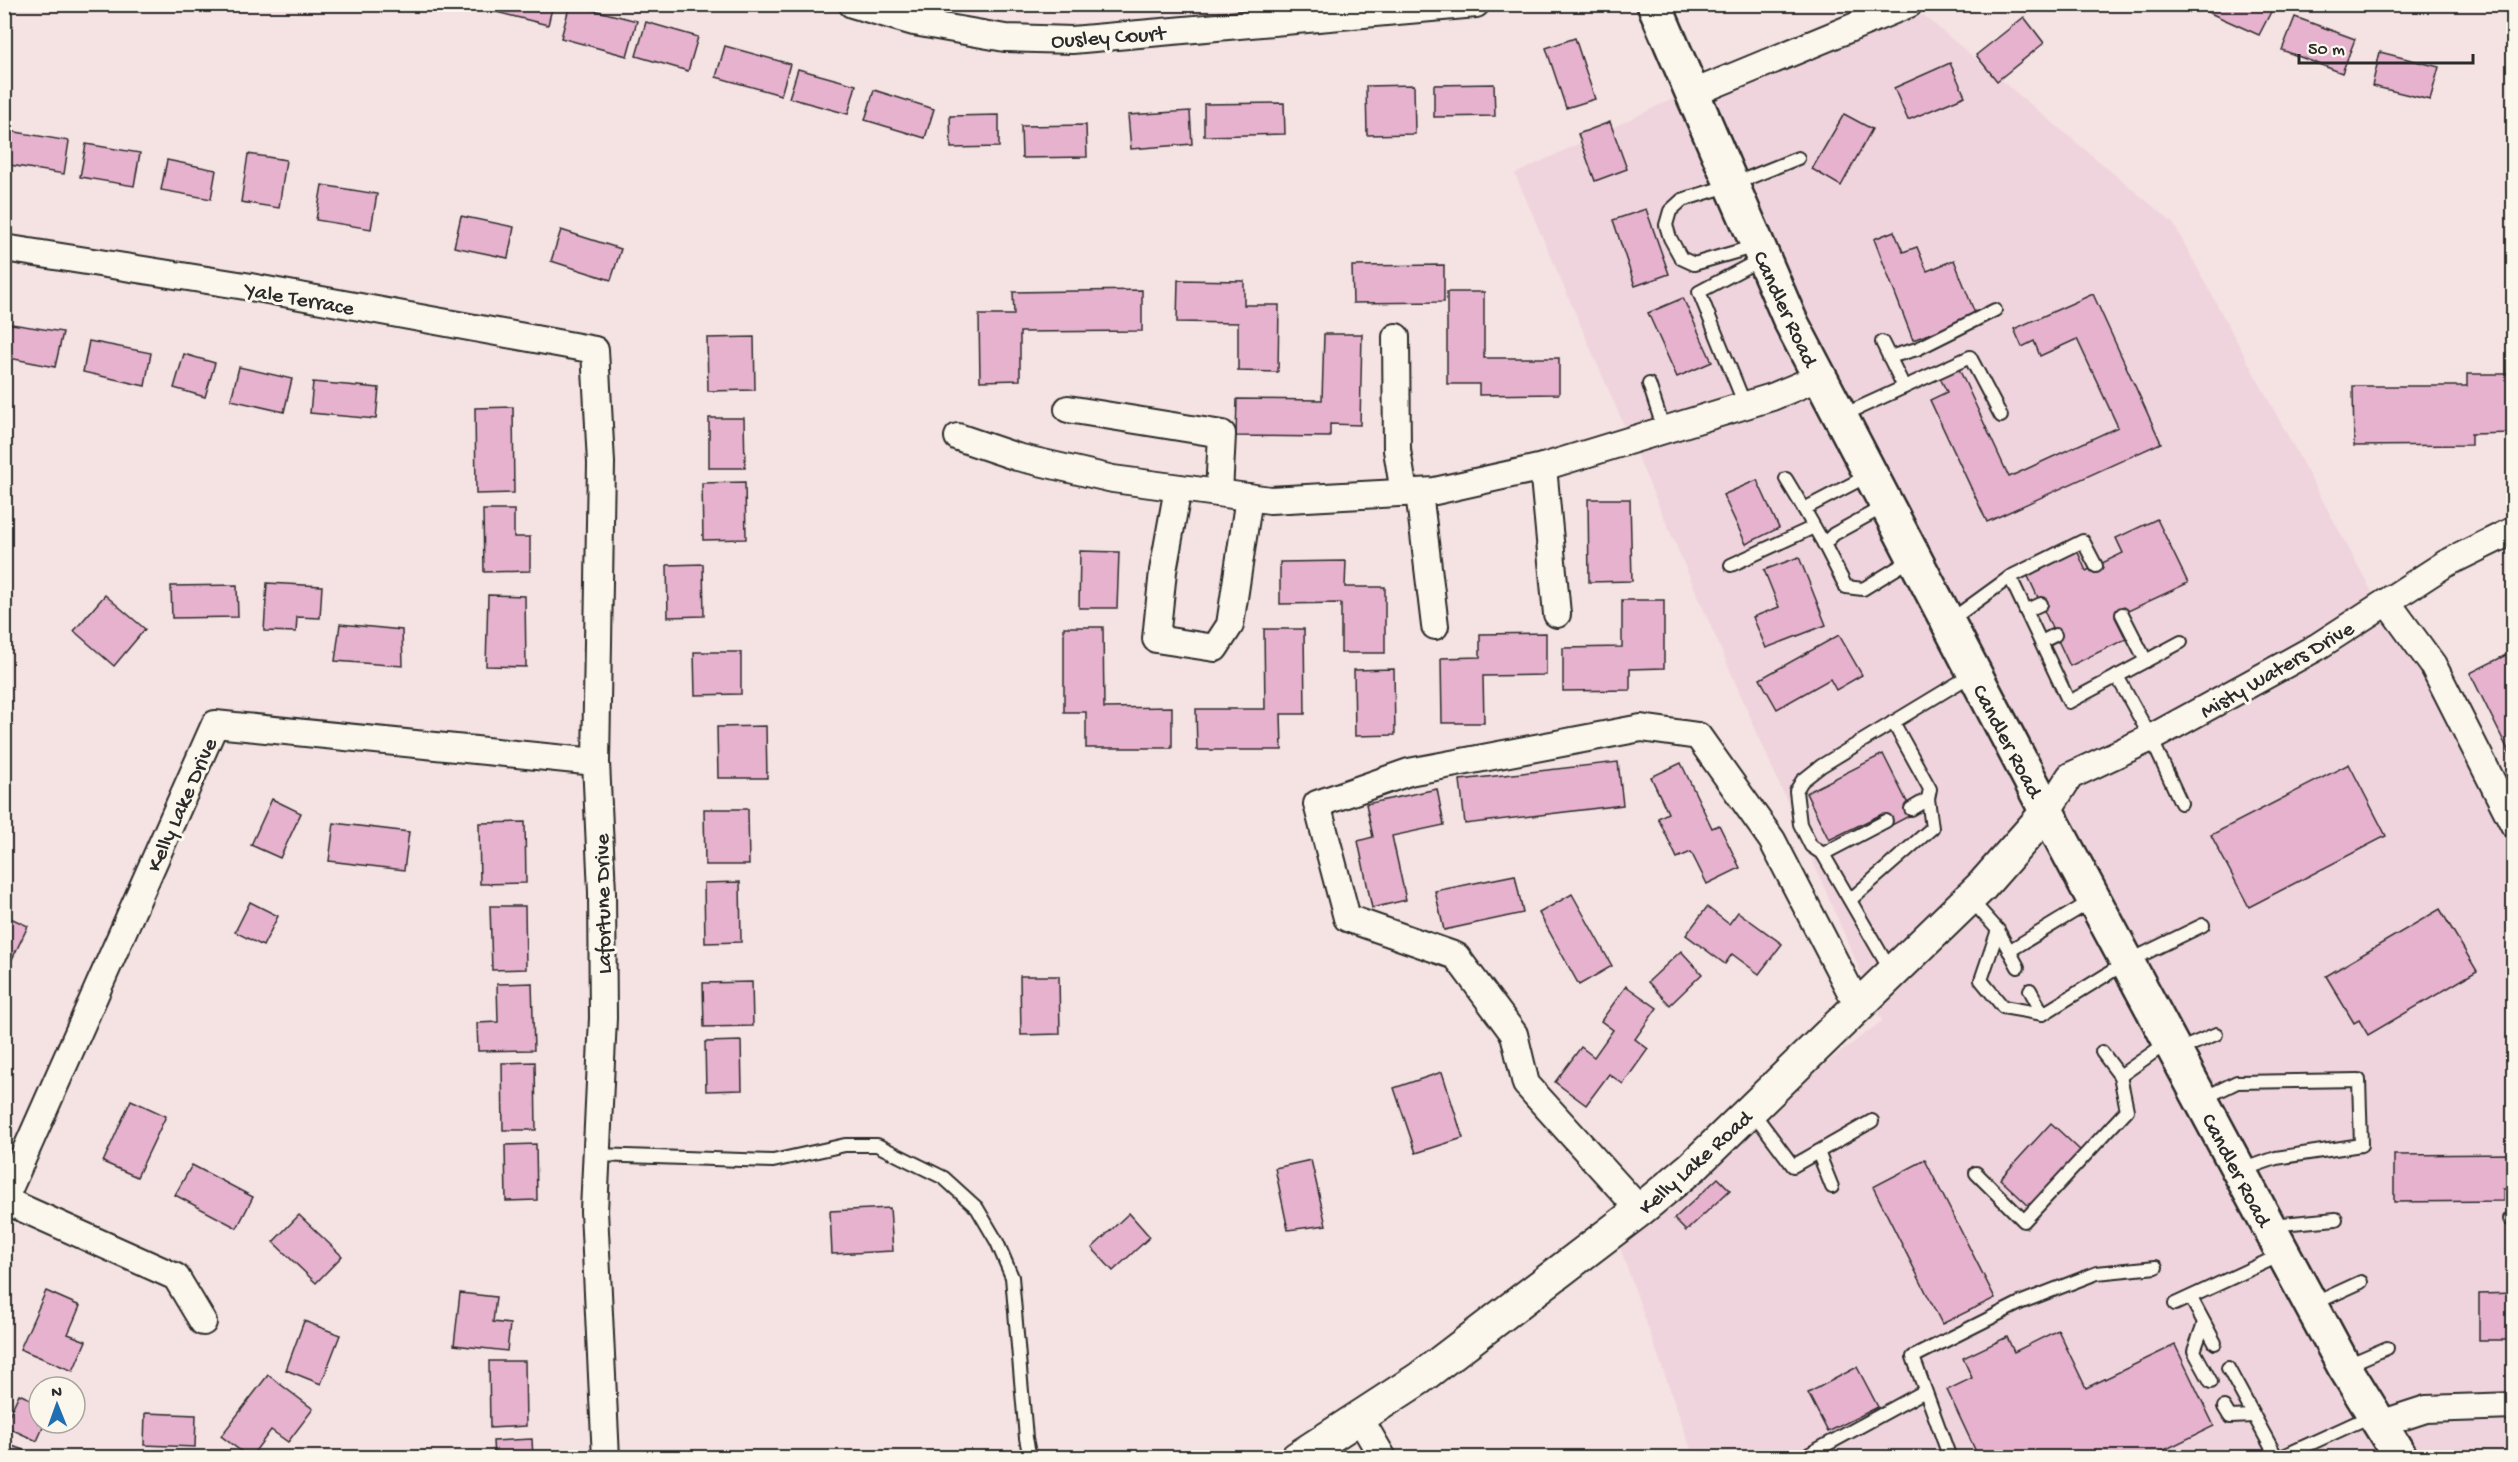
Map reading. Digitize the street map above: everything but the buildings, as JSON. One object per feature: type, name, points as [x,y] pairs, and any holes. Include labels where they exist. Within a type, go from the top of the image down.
[{"type":"main road","name":"Candler Road","points":[[1654,4],[1790,321],[2172,1047],[2344,1366],[2401,1458]]},
{"type":"street","name":"Ousley Court","points":[[852,4],[914,22],[994,36],[1071,40],[1476,4]]},
{"type":"street","points":[[1691,94],[1910,4]]},
{"type":"street","name":"Yale Terrace","points":[[4,248],[245,286],[595,350]]},
{"type":"street","points":[[1396,337],[1397,450],[1412,492],[1434,626]]},
{"type":"street","name":"Lafortune Drive","points":[[595,350],[601,463],[596,762],[602,892],[603,1018],[594,1211],[606,1458]]},
{"type":"street","points":[[958,437],[1017,457],[1113,479],[1270,500],[1435,491],[1543,466],[1745,405],[1820,377]]},
{"type":"street","points":[[1068,409],[1222,434],[1219,493]]},
{"type":"street","points":[[1543,466],[1557,614]]},
{"type":"street","points":[[1178,488],[1163,571],[1156,639],[1215,648],[1230,625],[1249,497]]},
{"type":"street","name":"Misty Waters Drive","points":[[2047,812],[2070,776],[2151,738],[2317,647],[2445,564],[2514,530]]},
{"type":"street","points":[[2386,602],[2433,665],[2514,825]]},
{"type":"street","name":"Kelly Lake Drive","points":[[4,1200],[215,724],[596,762]]},
{"type":"street","points":[[1640,1210],[1526,1084],[1514,1034],[1456,956],[1347,918],[1317,804],[1409,772],[1641,728],[1698,736],[1772,840],[1858,1006]]},
{"type":"street","name":"Kelly Lake Road","points":[[1297,1458],[1420,1378],[1640,1210],[1692,1167],[1969,898],[2047,812]]},
{"type":"street","points":[[4,1200],[176,1277],[203,1322]]},
{"type":"street","points":[[2377,1419],[2426,1409],[2514,1406]]},
{"type":"street","points":[[1359,1417],[1383,1458]]},
{"type":"lane","points":[[1760,252],[1694,264],[1681,258],[1670,238],[1666,225],[1670,211],[1682,200],[1731,185],[1798,158]]},
{"type":"lane","points":[[1745,405],[1700,292],[1760,252]]},
{"type":"lane","points":[[1889,357],[1917,349],[1995,310]]},
{"type":"lane","points":[[1882,342],[1904,387]]},
{"type":"lane","points":[[1840,416],[1970,357],[2001,416]]},
{"type":"lane","points":[[1649,384],[1664,430]]},
{"type":"lane","points":[[1804,509],[1870,474]]},
{"type":"lane","points":[[1786,478],[1846,587],[1863,589],[1914,558]]},
{"type":"lane","points":[[1824,544],[1834,534],[1886,505]]},
{"type":"lane","points":[[1731,565],[1814,527]]},
{"type":"lane","points":[[1947,622],[2010,577],[2083,541],[2096,566]]},
{"type":"lane","points":[[2010,577],[2069,702],[2181,642]]},
{"type":"lane","points":[[2026,611],[2041,604]]},
{"type":"lane","points":[[2122,614],[2146,661]]},
{"type":"lane","points":[[2041,642],[2055,634]]},
{"type":"lane","points":[[1892,973],[1823,854],[1811,846],[1800,824],[1796,791],[1802,782],[1821,766],[1974,673]]},
{"type":"lane","points":[[2117,676],[2151,738],[2181,803]]},
{"type":"lane","points":[[1850,900],[1932,828],[1928,799],[1930,789],[1893,722]]},
{"type":"lane","points":[[1911,809],[1928,799]]},
{"type":"lane","points":[[1823,854],[1886,821]]},
{"type":"lane","points":[[1969,898],[1998,930],[2018,967]]},
{"type":"lane","points":[[2008,951],[2094,900]]},
{"type":"lane","points":[[1998,930],[1981,980],[2003,1007],[2043,1014],[2127,962],[2203,925]]},
{"type":"lane","points":[[2030,990],[2043,1014]]},
{"type":"lane","points":[[2121,1076],[2172,1047],[2216,1034]]},
{"type":"lane","points":[[1976,1173],[2024,1221],[2127,1110],[2121,1076],[2102,1052]]},
{"type":"lane","points":[[2201,1100],[2237,1082],[2359,1080],[2361,1145],[2276,1158],[2239,1171]]},
{"type":"lane","points":[[1752,1110],[1793,1166],[1872,1121]]},
{"type":"lane","points":[[597,1155],[773,1161],[846,1145],[877,1145],[944,1178],[977,1208],[997,1242],[1012,1277],[1026,1438],[1030,1458]]},
{"type":"lane","points":[[1818,1152],[1832,1187]]},
{"type":"lane","points":[[2268,1225],[2336,1219]]},
{"type":"lane","points":[[2175,1304],[2284,1254]]},
{"type":"lane","points":[[1950,1458],[1913,1357],[2022,1302],[2097,1273],[2156,1267]]},
{"type":"lane","points":[[2312,1305],[2361,1282]]},
{"type":"lane","points":[[2191,1298],[2215,1343]]},
{"type":"lane","points":[[2204,1323],[2194,1351],[2211,1382]]},
{"type":"lane","points":[[2344,1366],[2387,1348]]},
{"type":"lane","points":[[2228,1368],[2278,1458],[2377,1419]]},
{"type":"lane","points":[[1802,1458],[1925,1391]]},
{"type":"lane","points":[[2224,1407],[2230,1417],[2254,1416]]},
{"type":"shaded area","points":[[1923,15],[2173,223],[2377,601],[2513,828],[2513,1457],[1696,1457],[1692,1452],[1612,1225],[1882,1021],[1515,174],[1681,95]]}]
